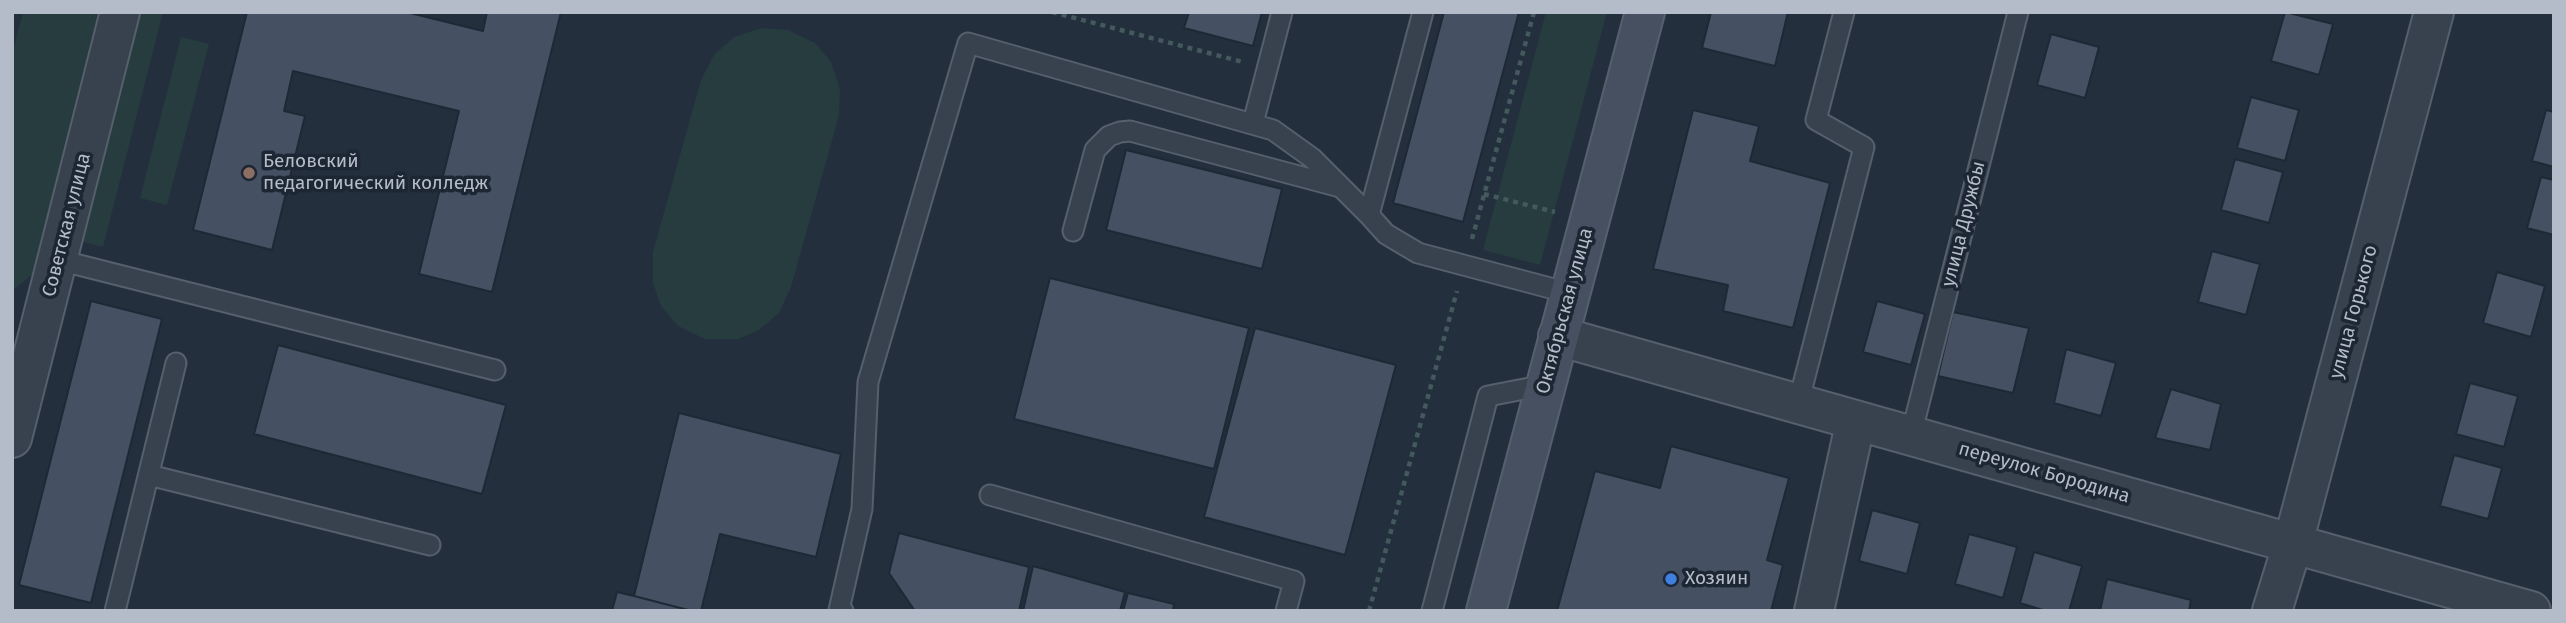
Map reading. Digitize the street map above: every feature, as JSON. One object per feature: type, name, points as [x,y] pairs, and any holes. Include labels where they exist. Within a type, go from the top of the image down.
[{"type":"street","name":"Советская улица","points":[[12,438],[28,313],[58,260],[120,12]]},
{"type":"street","name":"Октябрьская улица","points":[[1486,611],[1645,12]]},
{"type":"street","name":"улица Горького","points":[[2272,611],[2293,543],[2434,12]]},
{"type":"street","name":"переулок Бородина","points":[[1558,336],[2530,611]]},
{"type":"street","points":[[1814,611],[1856,420]]},
{"type":"lane","points":[[1253,123],[1282,12]]},
{"type":"lane","points":[[1369,215],[1423,12]]},
{"type":"lane","points":[[1798,404],[1864,147],[1816,121],[1844,12]]},
{"type":"lane","name":"улица Дружбы","points":[[1911,435],[2018,12]]},
{"type":"lane","points":[[843,611],[839,610],[862,509],[868,382],[968,43],[1273,130],[1300,146],[1386,234],[1403,246],[1464,267],[1569,293]]},
{"type":"lane","points":[[1073,231],[1095,150],[1109,136],[1120,132],[1130,131],[1341,188]]},
{"type":"lane","points":[[58,260],[495,370]]},
{"type":"lane","points":[[115,611],[176,363]]},
{"type":"lane","points":[[1432,611],[1488,396],[1545,385]]},
{"type":"lane","points":[[149,475],[430,545]]},
{"type":"lane","points":[[990,495],[1294,580],[1286,611]]},
{"type":"path","points":[[1052,12],[1267,69]]},
{"type":"path","points":[[1368,611],[1534,12]]},
{"type":"path","points":[[1484,194],[1589,221]]},
{"type":"green space","points":[[23,12],[101,12],[32,275],[12,291],[12,55]]},
{"type":"green space","points":[[137,12],[163,12],[103,247],[79,241]]},
{"type":"green space","points":[[1546,12],[1607,12],[1540,265],[1483,250]]},
{"type":"green space","points":[[762,28],[788,30],[815,43],[831,62],[840,89],[839,115],[791,287],[779,313],[759,330],[738,339],[705,339],[678,326],[661,306],[653,283],[653,252],[701,80],[714,55],[734,37]]},
{"type":"green space","points":[[181,37],[209,44],[167,205],[140,198]]},
{"type":"building","name":"Беловский педагогический колледж","points":[[247,12],[406,12],[483,31],[487,12],[561,12],[492,292],[419,274],[459,111],[293,71],[284,111],[305,116],[272,250],[193,230]]},
{"type":"building","points":[[1189,12],[1262,12],[1253,46],[1184,28]]},
{"type":"building","points":[[1444,12],[1519,12],[1463,222],[1393,203]]},
{"type":"building","points":[[1711,12],[1788,12],[1775,66],[1702,48]]},
{"type":"building","points":[[2285,12],[2333,24],[2319,75],[2271,61]]},
{"type":"building","points":[[2051,34],[2099,47],[2085,98],[2037,85]]},
{"type":"building","points":[[2251,97],[2299,110],[2285,161],[2237,148]]},
{"type":"building","points":[[1693,110],[1759,126],[1750,161],[1830,183],[1793,328],[1723,311],[1728,285],[1653,269]]},
{"type":"building","points":[[2546,110],[2554,112],[2554,167],[2532,161]]},
{"type":"building","points":[[1126,150],[1282,189],[1262,269],[1106,230]]},
{"type":"building","points":[[2235,159],[2283,172],[2269,223],[2221,210]]},
{"type":"building","points":[[2541,177],[2554,180],[2554,235],[2527,228]]},
{"type":"building","points":[[2212,251],[2260,264],[2246,315],[2198,302]]},
{"type":"building","points":[[2497,272],[2545,286],[2531,337],[2483,323]]},
{"type":"building","points":[[1050,278],[1249,328],[1214,469],[1014,419]]},
{"type":"building","points":[[91,301],[162,319],[91,603],[19,585]]},
{"type":"building","points":[[1877,301],[1925,314],[1911,365],[1863,352]]},
{"type":"building","points":[[1953,312],[2029,328],[2013,393],[1938,376]]},
{"type":"building","points":[[1255,328],[1396,365],[1345,555],[1204,517]]},
{"type":"building","points":[[278,345],[506,405],[482,494],[254,434]]},
{"type":"building","points":[[2066,349],[2116,363],[2101,416],[2054,403]]},
{"type":"building","points":[[2470,383],[2518,396],[2504,447],[2456,434]]},
{"type":"building","points":[[2171,389],[2221,404],[2210,450],[2155,438]]},
{"type":"building","points":[[679,413],[841,454],[816,557],[720,534],[701,611],[634,596]]},
{"type":"building","points":[[1671,446],[1789,478],[1767,560],[1783,565],[1771,611],[1557,611],[1595,471],[1660,488]]},
{"type":"building","points":[[2454,455],[2502,468],[2488,519],[2440,506]]},
{"type":"building","points":[[1872,510],[1920,523],[1907,574],[1859,561]]},
{"type":"building","points":[[899,533],[1029,567],[1019,611],[915,611],[889,573]]},
{"type":"building","points":[[1969,534],[2017,547],[2003,598],[1955,584]]},
{"type":"building","points":[[2034,552],[2082,566],[2069,611],[2046,611],[2020,603]]},
{"type":"building","points":[[1033,566],[1125,592],[1120,611],[1023,611]]},
{"type":"building","points":[[2107,579],[2191,600],[2189,611],[2100,611]]},
{"type":"building","points":[[617,592],[634,596],[692,611],[612,611]]},
{"type":"building","points":[[1128,593],[1174,604],[1173,611],[1123,611]]},
{"type":"place","name":"Беловский педагогический колледж","points":[[249,173]]},
{"type":"place","name":"Хозяин","points":[[1671,579]]}]
